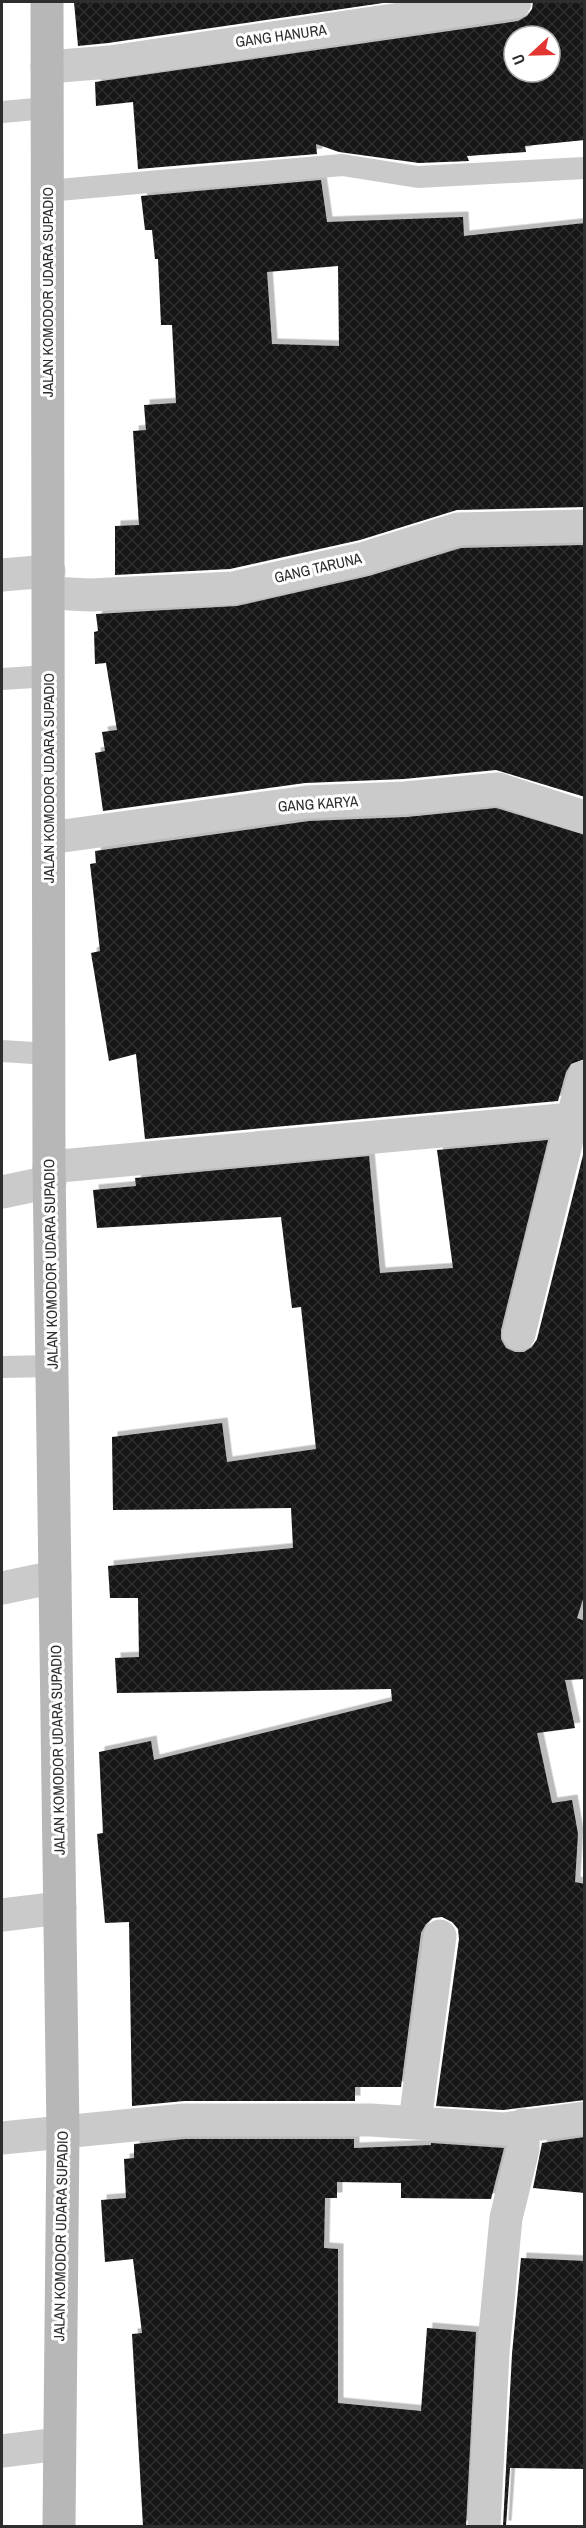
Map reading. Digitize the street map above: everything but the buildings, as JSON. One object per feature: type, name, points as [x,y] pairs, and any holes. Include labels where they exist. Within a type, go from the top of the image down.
[{"type":"street","name":"JALAN KOMODOR UDARA SUPADIO","points":[[47,2],[49,1054],[63,2133],[59,2526]]},
{"type":"street","name":"GANG HANURA","points":[[47,68],[110,62],[516,2]]},
{"type":"street","name":"GANG TARUNA","points":[[2,575],[49,582],[91,595],[233,588],[364,558],[458,529],[585,526]]},
{"type":"street","name":"GANG KARYA","points":[[49,838],[307,802],[405,798],[498,789],[585,817]]},
{"type":"street","points":[[519,1334],[572,1119],[585,1077]]},
{"type":"street","points":[[2,1192],[50,1175],[572,1119]]},
{"type":"street","points":[[2,1587],[55,1577]]},
{"type":"street","points":[[2,1915],[60,1908]]},
{"type":"street","points":[[416,2121],[441,1936]]},
{"type":"street","points":[[2,2138],[184,2120],[416,2121],[504,2128],[585,2118]]},
{"type":"street","points":[[484,2526],[492,2353],[506,2218],[523,2149],[523,2125]]},
{"type":"street","points":[[2,2451],[59,2444]]},
{"type":"lane","points":[[2,112],[47,108]]},
{"type":"lane","points":[[47,191],[342,165],[418,177],[585,168]]},
{"type":"lane","points":[[2,679],[49,676]]},
{"type":"lane","points":[[2,1051],[49,1054]]},
{"type":"lane","points":[[2,1367],[52,1366]]}]
